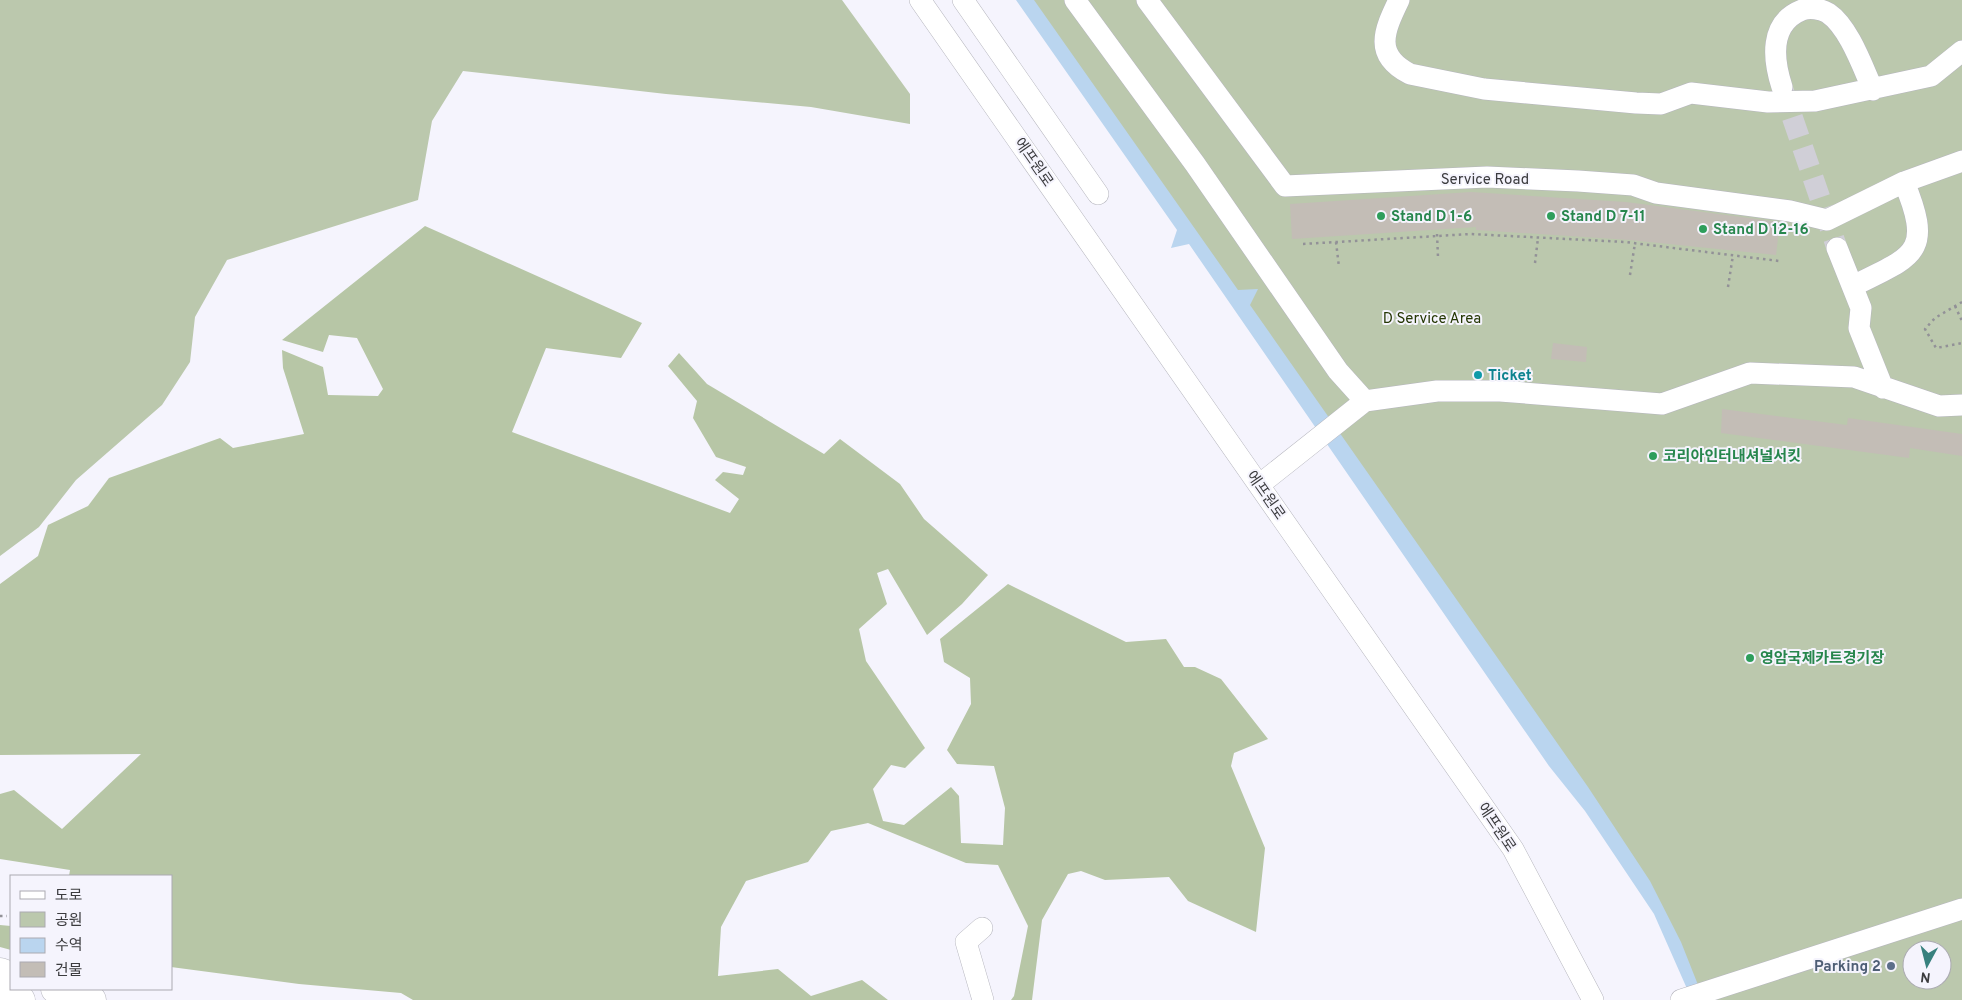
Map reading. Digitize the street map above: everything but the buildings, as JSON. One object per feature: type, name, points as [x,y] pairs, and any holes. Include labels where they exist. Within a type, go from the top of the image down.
[{"type":"highway","points":[[58,990],[92,1000]]},
{"type":"highway","points":[[0,994],[21,1000]]},
{"type":"street","name":"에프원로","points":[[920,0],[1513,849],[1593,1000]]},
{"type":"street","points":[[963,0],[1098,194]]},
{"type":"street","points":[[1075,0],[1195,164],[1338,371],[1365,401]]},
{"type":"street","name":"Service Road","points":[[1147,0],[1286,186],[1487,177],[1578,181],[1633,185],[1656,193],[1790,211],[1827,220],[1904,182],[1962,161]]},
{"type":"street","points":[[1399,0],[1384,36],[1385,49],[1399,69],[1410,74],[1484,90],[1661,104],[1691,93],[1768,102],[1815,101],[1931,76],[1962,51]]},
{"type":"street","points":[[1782,87],[1775,65],[1774,51],[1783,24],[1805,9],[1818,9],[1828,14],[1838,23],[1854,48],[1872,90]]},
{"type":"street","points":[[1852,286],[1904,260],[1913,248],[1919,232],[1916,210],[1904,182]]},
{"type":"street","points":[[1837,248],[1861,308],[1859,328],[1883,388]]},
{"type":"street","points":[[1259,485],[1365,401],[1437,391],[1500,391],[1662,404],[1750,373],[1854,377],[1939,406],[1962,405]]},
{"type":"street","points":[[1681,1000],[1962,909]]},
{"type":"street","points":[[982,928],[966,942],[983,1000]]},
{"type":"path","points":[[1437,234],[1438,257]]},
{"type":"path","points":[[1303,244],[1437,234],[1470,234],[1635,243],[1779,261]]},
{"type":"path","points":[[1535,264],[1538,238]]},
{"type":"path","points":[[1336,242],[1339,266]]},
{"type":"path","points":[[1630,275],[1635,243]]},
{"type":"path","points":[[1728,287],[1733,255]]},
{"type":"path","points":[[1962,302],[1935,318],[1925,329],[1936,348],[1962,343]]},
{"type":"path","points":[[1955,306],[1962,321]]},
{"type":"path","points":[[0,916],[7,916]]},
{"type":"green space","points":[[0,0],[842,0],[910,94],[910,124],[811,107],[666,94],[463,71],[432,121],[418,200],[227,260],[195,317],[190,362],[162,405],[76,480],[39,527],[0,556]]},
{"type":"green space","name":"코리아인터내셔널서킷","points":[[1025,0],[1962,0],[1962,1000],[1691,1000],[1664,912]]},
{"type":"green space","points":[[425,226],[642,323],[621,358],[546,348],[512,432],[730,513],[739,499],[715,480],[723,472],[743,475],[746,467],[716,457],[693,418],[697,401],[668,366],[679,353],[707,384],[824,454],[840,439],[900,484],[924,519],[988,575],[962,604],[927,635],[888,569],[877,573],[887,604],[859,629],[866,661],[925,748],[905,768],[891,765],[873,789],[883,821],[904,825],[951,787],[959,796],[961,843],[1003,845],[1005,808],[994,766],[957,764],[947,750],[971,704],[970,678],[944,662],[940,639],[1008,584],[1126,642],[1166,639],[1184,667],[1195,667],[1221,679],[1268,739],[1234,753],[1231,766],[1265,848],[1256,932],[1188,901],[1169,877],[1105,880],[1081,871],[1068,874],[1042,920],[1032,1000],[1011,1000],[1014,996],[1028,926],[998,865],[966,863],[868,823],[831,831],[808,862],[746,881],[721,927],[718,976],[778,969],[811,996],[862,980],[888,1000],[413,1000],[401,993],[299,984],[172,967],[172,875],[69,875],[70,870],[0,859],[0,794],[14,790],[62,829],[141,754],[0,755],[0,584],[38,556],[48,525],[88,506],[109,478],[220,438],[233,448],[304,434],[283,368],[282,350],[323,367],[328,395],[378,396],[383,389],[357,338],[329,335],[323,352],[282,340]]},
{"type":"green space","points":[[0,925],[10,926],[10,950],[0,947]]},
{"type":"water","points":[[1016,0],[1034,0],[1238,290],[1258,289],[1250,305],[1588,787],[1650,881],[1681,942],[1704,1000],[1692,1000],[1654,914],[1585,811],[1549,766],[1189,244],[1171,248],[1177,230]]},
{"type":"tunnel","points":[[1782,87],[1837,248]]},
{"type":"place","name":"Stand D 1-6","points":[[1381,216]]},
{"type":"place","name":"Stand D 7-11","points":[[1551,216]]},
{"type":"place","name":"Stand D 12-16","points":[[1703,229]]},
{"type":"place","name":"Ticket","points":[[1478,375]]},
{"type":"place","name":"코리아인터내셔널서킷","points":[[1653,456]]},
{"type":"place","name":"영암국제카트경기장","points":[[1750,658]]},
{"type":"place","name":"Parking 2","points":[[1891,966]]},
{"type":"park label","name":"D Service Area","points":[[1432,318]]}]
